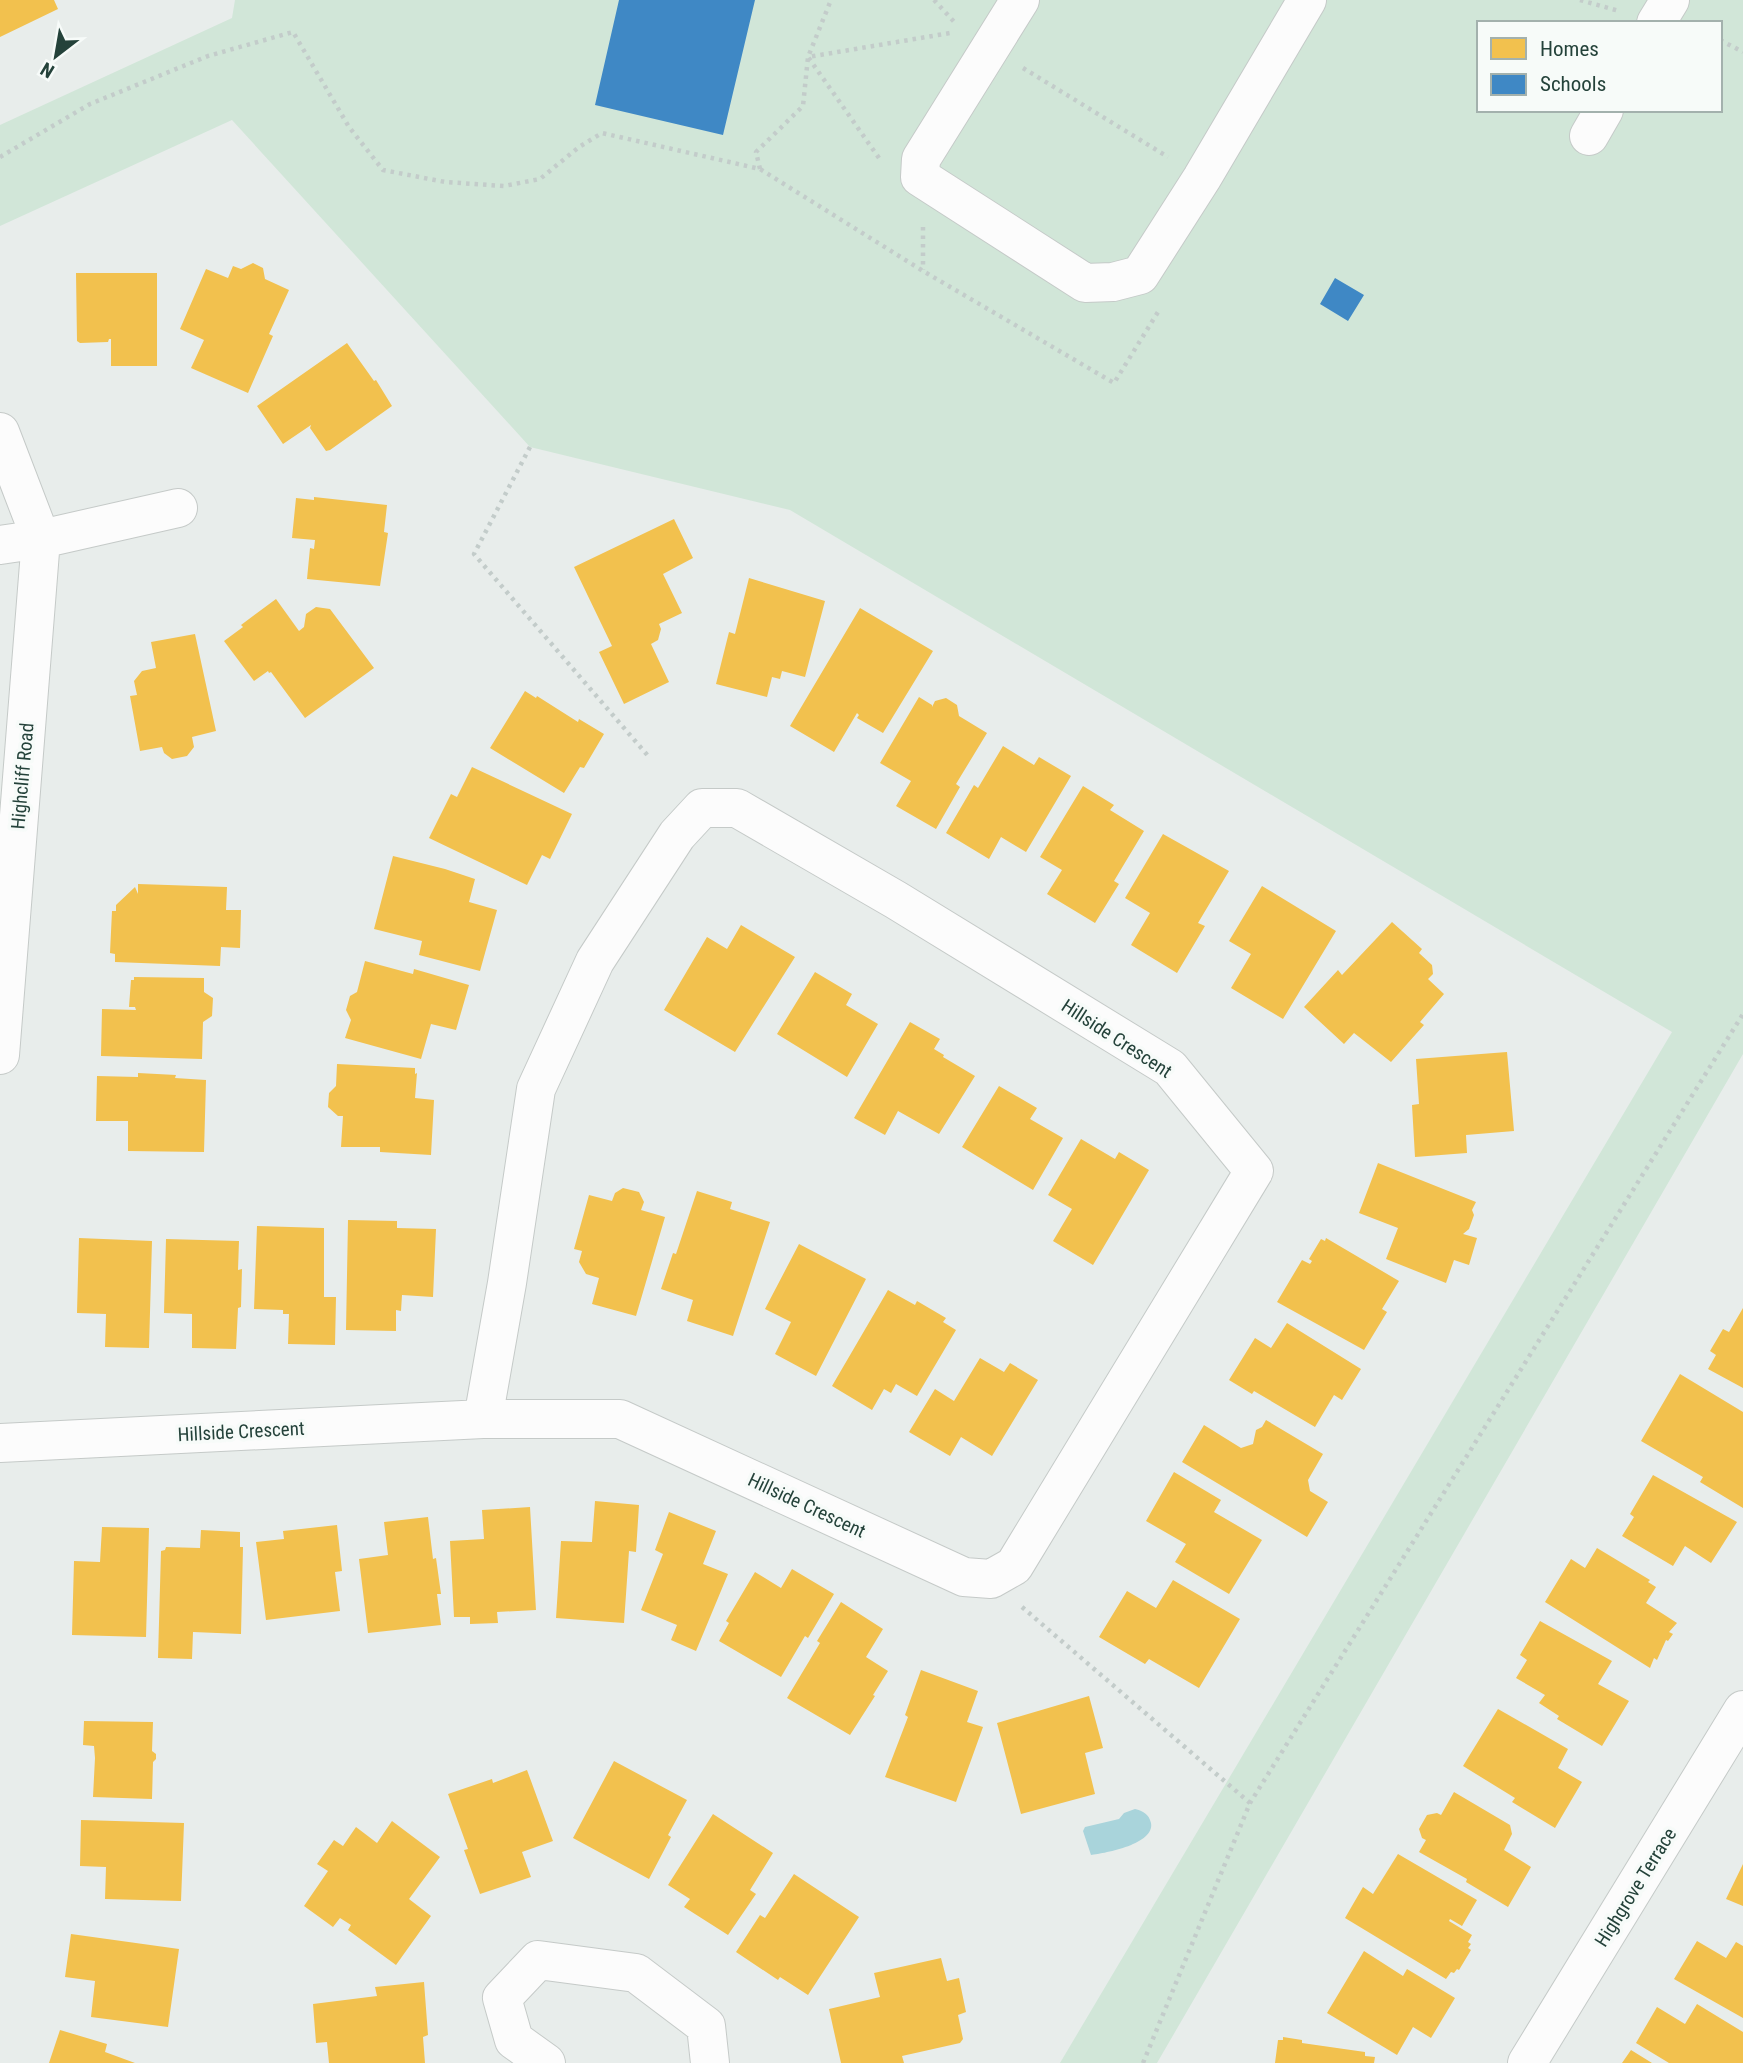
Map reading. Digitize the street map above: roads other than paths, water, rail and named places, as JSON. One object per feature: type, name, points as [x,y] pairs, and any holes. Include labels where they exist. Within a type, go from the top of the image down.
[{"type":"street","points":[[1020,0],[921,159],[919,177],[1085,283],[1113,282],[1139,275],[1202,178],[1307,0]]},
{"type":"street","points":[[1657,21],[1670,0]]},
{"type":"street","name":"Highcliff Road","points":[[0,432],[41,539],[0,1055]]},
{"type":"street","points":[[0,545],[41,539],[178,508]]},
{"type":"street","name":"Hillside Crescent","points":[[0,1443],[482,1419],[620,1419],[964,1577],[990,1579],[1014,1566],[1254,1171],[1170,1068],[896,901],[737,808],[702,808],[677,835],[595,961],[536,1089],[507,1283],[482,1419]]},
{"type":"street","name":"Highgrove Terrace","points":[[1527,2063],[1743,1710]]},
{"type":"street","points":[[546,2063],[514,2039],[502,1998],[537,1960],[636,1973],[706,2026],[709,2063]]},
{"type":"water","points":[[1135,1809],[1145,1813],[1150,1820],[1150,1830],[1145,1837],[1128,1846],[1091,1855],[1083,1831],[1085,1827],[1119,1819],[1124,1813]]}]
